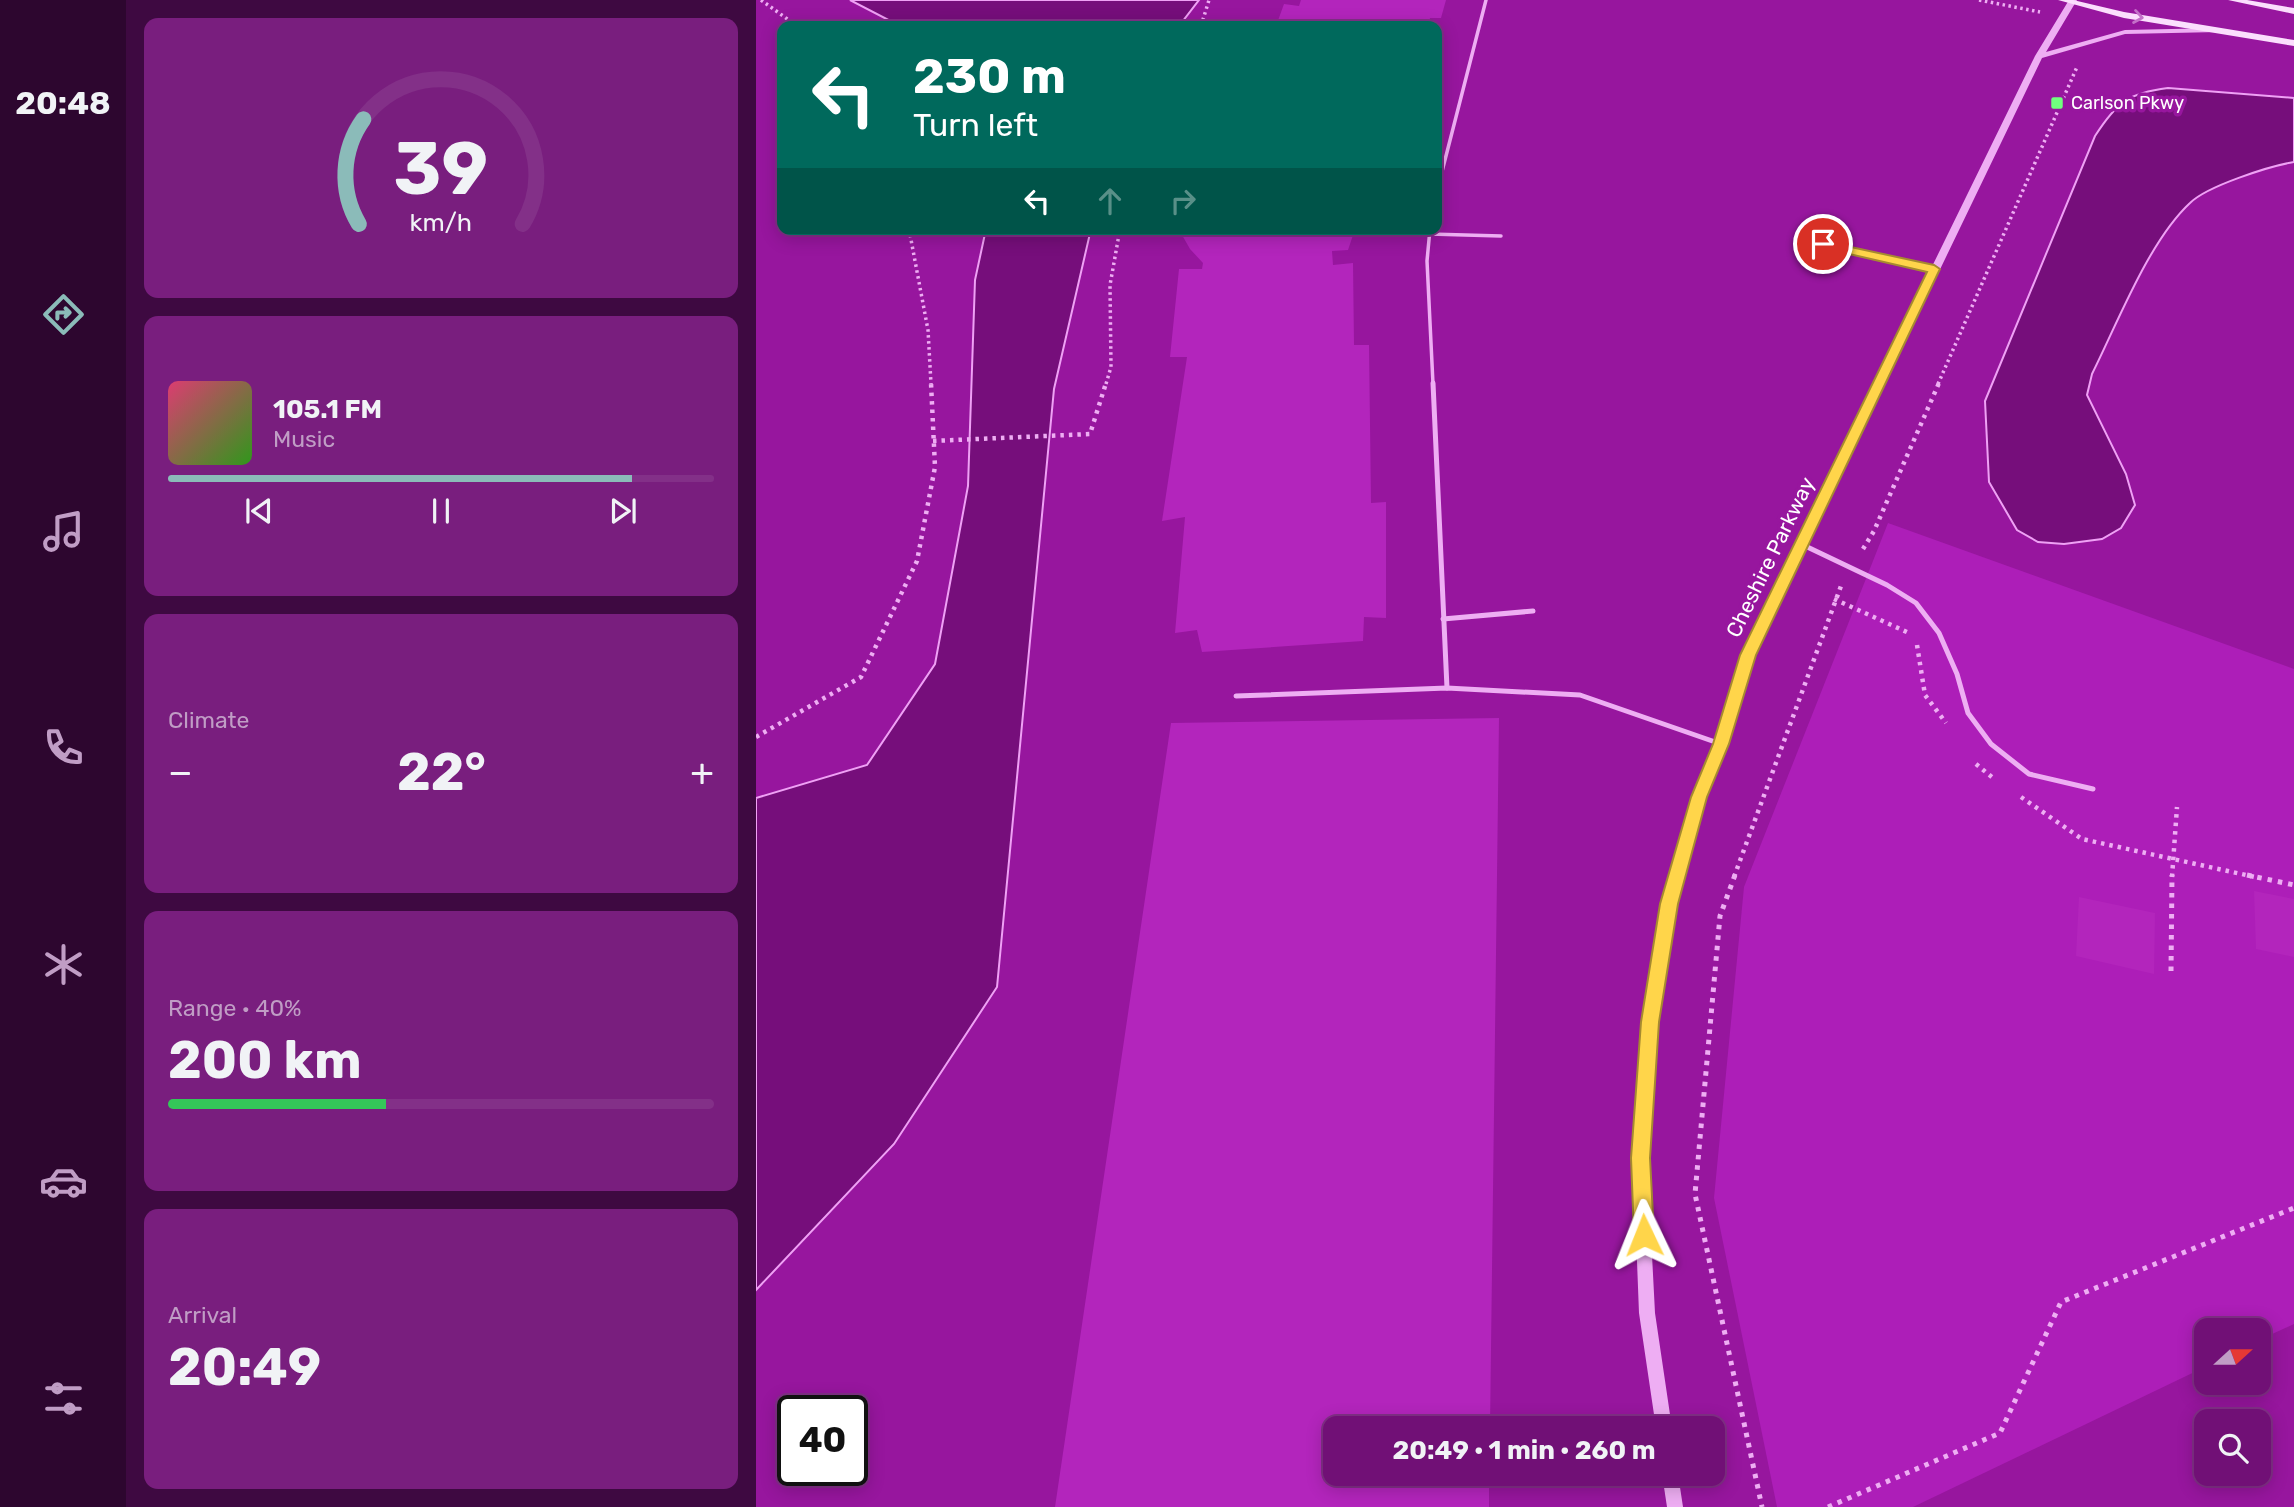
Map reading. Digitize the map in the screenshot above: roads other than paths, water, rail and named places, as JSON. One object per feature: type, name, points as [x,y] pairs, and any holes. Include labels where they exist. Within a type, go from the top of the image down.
[{"type":"main road","points":[[2232,0],[2294,10]]},
{"type":"main road","points":[[2069,1],[2124,15],[2294,43]]},
{"type":"street","name":"Cheshire Parkway","points":[[1662,1416],[1647,1313],[1640,1158],[1650,1022],[1669,904],[1699,797],[1721,744],[1748,655],[2039,55],[2069,1]]},
{"type":"street","points":[[2039,55],[2125,32],[2218,30]]},
{"type":"street","points":[[1672,1486],[1675,1507]]},
{"type":"lane","points":[[1442,172],[1486,0]]},
{"type":"lane","points":[[1442,232],[1501,236]]},
{"type":"lane","points":[[1430,235],[1427,261],[1447,688]]},
{"type":"lane","points":[[1823,244],[1934,269]]},
{"type":"lane","points":[[1801,544],[1887,585],[1916,603],[1939,633],[1957,674],[1968,713],[1991,744],[2029,774],[2093,789]]},
{"type":"lane","points":[[1443,619],[1533,611]]},
{"type":"lane","points":[[1236,696],[1447,688],[1580,695],[1721,744]]},
{"type":"place","name":"Carlson Pkwy","points":[[2057,103]]}]
